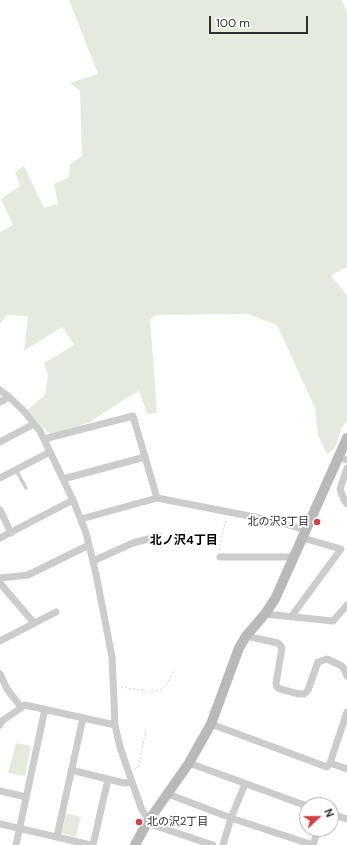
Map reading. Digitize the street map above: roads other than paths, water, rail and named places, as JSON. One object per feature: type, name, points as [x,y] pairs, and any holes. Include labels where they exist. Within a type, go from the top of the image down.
[{"type":"street","points":[[0,390],[9,397],[34,424],[44,439],[81,519],[93,561],[112,657],[115,725],[120,747],[142,810],[148,821],[213,845]]},
{"type":"street","points":[[0,402],[9,397]]},
{"type":"street","points":[[44,439],[133,416],[157,498]]},
{"type":"street","points":[[0,442],[34,424]]},
{"type":"street","points":[[135,845],[148,821],[189,763],[211,724],[238,648],[275,599],[304,534],[342,459],[347,438]]},
{"type":"street","points":[[0,478],[50,452]]},
{"type":"street","points":[[63,479],[145,457]]},
{"type":"street","points":[[347,468],[340,489],[347,504]]},
{"type":"street","points":[[81,519],[157,498],[275,521],[341,549],[291,617]]},
{"type":"street","points":[[0,538],[73,500]]},
{"type":"street","points":[[0,510],[12,532]]},
{"type":"street","points":[[93,561],[133,544],[160,536]]},
{"type":"street","points":[[0,578],[28,575],[89,545]]},
{"type":"street","points":[[220,554],[295,557]]},
{"type":"street","points":[[0,583],[34,623]]},
{"type":"street","points":[[265,614],[333,621],[347,605]]},
{"type":"street","points":[[0,641],[56,612]]},
{"type":"street","points":[[246,636],[278,643],[282,648],[276,683],[277,687],[280,689],[304,694],[308,690],[318,662],[327,659],[340,665],[347,676]]},
{"type":"street","points":[[0,674],[8,689],[21,707]]},
{"type":"street","points":[[0,725],[2,721],[25,705],[115,725]]},
{"type":"street","points":[[16,845],[45,709]]},
{"type":"street","points":[[211,724],[327,767],[330,763],[347,712]]},
{"type":"street","points":[[57,836],[83,718]]},
{"type":"street","points":[[189,763],[299,803]]},
{"type":"street","points":[[330,763],[347,769]]},
{"type":"street","points":[[71,770],[124,783],[132,782]]},
{"type":"street","points":[[0,824],[92,845],[108,779]]},
{"type":"street","points":[[223,845],[231,818],[245,784]]},
{"type":"street","points":[[0,791],[26,797]]},
{"type":"street","points":[[168,794],[231,818],[313,845]]},
{"type":"lane","points":[[16,470],[26,488]]},
{"type":"place","name":"北の沢3丁目","points":[[317,522]]},
{"type":"place","name":"北の沢2丁目","points":[[139,822]]},
{"type":"district","name":"北ノ沢4丁目","points":[[184,541]]}]
